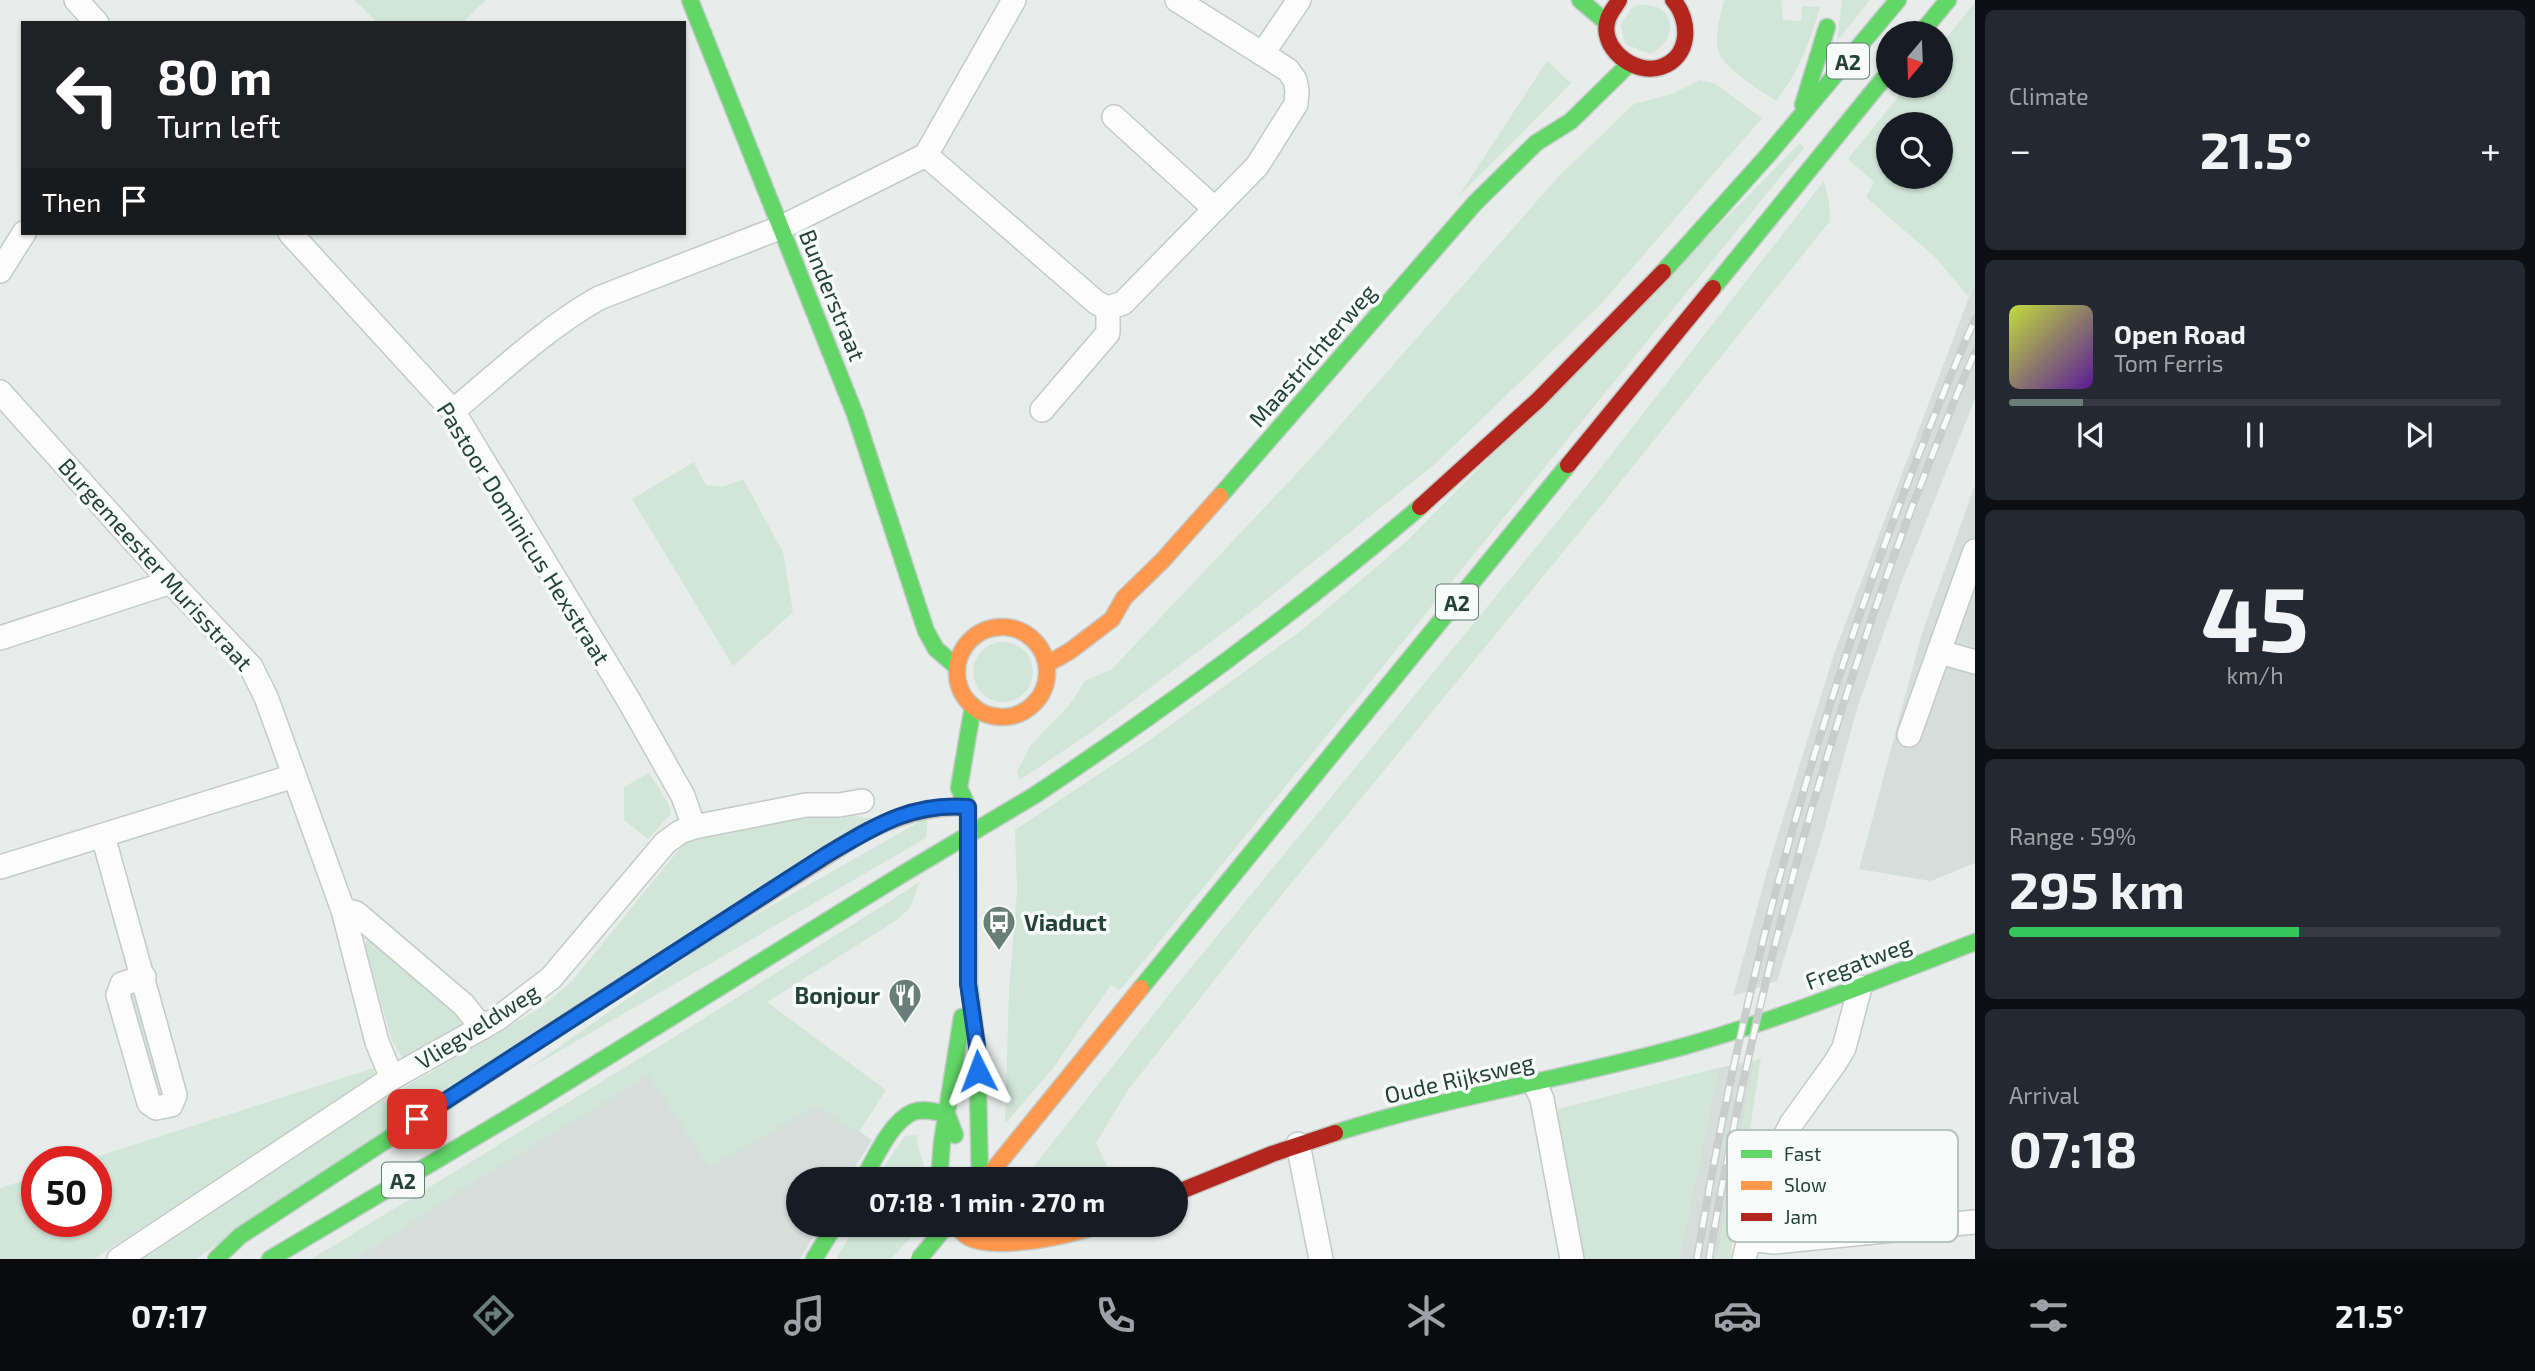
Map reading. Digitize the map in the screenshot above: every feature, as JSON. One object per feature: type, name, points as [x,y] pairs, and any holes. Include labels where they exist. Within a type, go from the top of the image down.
[{"type":"main road","name":"Bunderstraat","points":[[690,0],[855,414],[928,641],[957,667]]},
{"type":"main road","points":[[1580,0],[1607,23]]},
{"type":"main road","points":[[1618,0],[1607,23],[1607,52],[1628,65],[1641,69],[1654,69],[1666,64],[1680,50],[1686,25],[1682,12],[1673,0]]},
{"type":"main road","name":"A2","points":[[270,1259],[536,1101],[1035,795],[1104,750],[1240,652],[1389,534],[1537,401],[1618,320],[1798,123],[1898,0]]},
{"type":"main road","points":[[1931,21],[1948,0]]},
{"type":"main road","name":"A2","points":[[1798,123],[1827,27]]},
{"type":"main road","name":"Maastrichterweg","points":[[1047,664],[1070,651],[1112,619],[1124,598],[1191,530],[1475,203],[1536,143],[1571,121],[1628,65]]},
{"type":"main road","name":"A2","points":[[994,1167],[1876,88]]},
{"type":"main road","name":"Maastrichterweg","points":[[1536,143],[1557,109]]},
{"type":"main road","name":"Maastrichterweg","points":[[1081,622],[1102,607],[1124,598]]},
{"type":"main road","points":[[920,611],[937,622]]},
{"type":"main road","points":[[1004,627],[1022,631],[1042,649],[1047,664],[1046,683],[1038,700],[1024,712],[1003,718],[986,714],[973,706],[960,688],[957,667],[964,637],[986,630],[1004,627]]},
{"type":"main road","points":[[1034,640],[1052,636]]},
{"type":"main road","points":[[973,706],[959,788],[968,807],[968,984],[977,1046],[982,1167]]},
{"type":"main road","points":[[992,733],[1003,718]]},
{"type":"main road","points":[[968,807],[981,790]]},
{"type":"main road","name":"A2","points":[[216,1259],[240,1236],[337,1171],[826,855],[866,831],[910,812],[945,805],[968,807]]},
{"type":"main road","name":"Fregatweg","points":[[1756,1024],[1975,942]]},
{"type":"main road","points":[[941,1167],[956,1042],[968,984]]},
{"type":"main road","name":"Oude Rijksweg","points":[[1188,1188],[1298,1144],[1371,1122],[1685,1046],[1756,1024]]},
{"type":"main road","points":[[871,1167],[896,1126],[908,1115],[923,1110],[947,1114]]},
{"type":"main road","points":[[947,1114],[957,1138],[959,1155]]},
{"type":"main road","points":[[814,1259],[828,1237]]},
{"type":"main road","points":[[919,1259],[937,1237]]},
{"type":"main road","points":[[940,1237],[941,1259]]},
{"type":"main road","points":[[962,1237],[982,1254],[1000,1256],[1014,1256],[1069,1237]]},
{"type":"street","points":[[76,0],[95,21]]},
{"type":"street","points":[[453,411],[541,338],[599,298],[782,227],[926,155],[1014,0]]},
{"type":"street","points":[[926,155],[1097,303],[1108,308],[1123,303],[1257,166],[1296,104],[1295,80],[1288,70],[1177,0]]},
{"type":"street","points":[[1263,53],[1299,0]]},
{"type":"street","points":[[1114,117],[1215,209]]},
{"type":"street","points":[[0,271],[23,235]]},
{"type":"street","name":"Pastoor Dominicus Hexstraat","points":[[292,235],[453,411],[628,699],[683,796],[694,827]]},
{"type":"street","points":[[1042,410],[1108,333],[1108,308]]},
{"type":"street","name":"Burgemeester Murisstraat","points":[[0,392],[251,667],[265,697],[343,910],[377,1042],[392,1078]]},
{"type":"street","points":[[1909,735],[1975,551]]},
{"type":"street","points":[[0,638],[171,582]]},
{"type":"street","points":[[1940,652],[1975,662]]},
{"type":"street","points":[[0,867],[294,776]]},
{"type":"street","name":"Vliegveldweg","points":[[119,1259],[392,1078],[513,1009],[551,978],[665,843],[680,832],[806,805],[839,805],[862,801]]},
{"type":"street","points":[[103,836],[144,977],[175,1095],[171,1105],[163,1108],[156,1108],[149,1103],[118,995],[122,984],[144,977]]},
{"type":"street","points":[[343,910],[356,913],[454,996],[482,1028]]},
{"type":"street","points":[[1788,1130],[1843,1048],[1860,986]]},
{"type":"street","points":[[1535,1084],[1542,1099],[1572,1259]]},
{"type":"street","points":[[1298,1144],[1321,1259]]},
{"type":"street","points":[[1747,1249],[1774,1242]]},
{"type":"shaded area","points":[[1975,281],[1975,399],[1900,586],[1857,709],[1823,834],[1777,981],[1733,996],[1771,857],[1835,651]]},
{"type":"shaded area","points":[[1975,485],[1975,863],[1931,881],[1859,869],[1922,633]]},
{"type":"shaded area","points":[[651,1055],[788,1082],[872,1140],[855,1167],[786,1167],[786,1237],[813,1237],[800,1259],[311,1259]]},
{"type":"shaded area","points":[[1755,1060],[1742,1130],[1727,1130],[1727,1207],[1717,1259],[1679,1259],[1718,1068]]},
{"type":"green space","points":[[354,0],[486,0],[464,21],[376,21]]},
{"type":"green space","points":[[1724,0],[1781,0],[1783,20],[1801,21],[1802,6],[1820,7],[1803,56],[1776,101],[1740,77],[1719,53],[1717,34]]},
{"type":"green space","points":[[1842,0],[1870,0],[1837,41]]},
{"type":"green space","points":[[1975,2],[1975,281],[1968,296],[1935,257],[1866,197],[1874,182],[1848,159],[1876,124],[1876,189],[1953,189],[1953,112],[1886,112],[1897,98],[1953,98],[1953,30]]},
{"type":"green space","points":[[1650,5],[1660,9],[1670,22],[1667,39],[1650,54],[1625,44],[1621,25],[1632,8]]},
{"type":"green space","points":[[1547,61],[1571,83],[1458,197]]},
{"type":"green space","points":[[1700,80],[1716,84],[1762,118],[1601,304],[1435,464],[1256,608],[1090,733],[1020,780],[1017,771],[1030,746],[1070,704],[1085,681],[1112,669],[1313,456],[1559,176],[1634,104],[1672,94]]},
{"type":"green space","points":[[1800,143],[1804,148],[1120,990],[1111,985],[1053,1068],[1005,1124],[1009,990],[1017,892],[1015,830],[1144,744],[1302,630],[1408,540]]},
{"type":"green space","points":[[1824,181],[1830,221],[1610,495],[1276,902],[1128,1090],[1096,1143],[1108,1167],[1033,1167],[1171,992],[1592,479]]},
{"type":"green space","points":[[694,462],[706,485],[723,487],[743,479],[783,552],[793,612],[733,666],[632,499]]},
{"type":"green space","points":[[997,642],[1009,642],[1028,655],[1033,672],[1031,684],[1020,697],[1009,702],[997,702],[978,689],[973,678],[973,666],[986,647]]},
{"type":"green space","points":[[649,773],[668,803],[671,814],[648,839],[624,820],[624,787]]},
{"type":"green space","points":[[825,813],[873,818],[295,1191],[196,1259],[144,1259],[262,1176],[357,1115],[542,1007],[572,981],[690,836]]},
{"type":"green space","points":[[928,817],[926,838],[525,1071],[709,941]]},
{"type":"green space","points":[[920,882],[909,909],[897,920],[767,1002],[886,1090],[859,1132],[817,1106],[709,1166],[649,1075],[476,1180],[356,1259],[312,1259],[668,1041]]},
{"type":"green space","points":[[367,939],[457,1011],[461,1025],[427,1052],[402,1057],[392,1041],[365,947]]},
{"type":"green space","points":[[141,988],[171,1098],[154,1103],[124,993]]},
{"type":"green space","points":[[1761,1058],[1750,1130],[1742,1130],[1755,1060]]},
{"type":"green space","points":[[374,1068],[376,1075],[94,1259],[0,1259],[0,1188],[21,1181],[21,1237],[112,1237],[112,1152]]},
{"type":"green space","points":[[1718,1068],[1679,1259],[1581,1259],[1561,1146],[1558,1109]]},
{"type":"green space","points":[[917,1135],[925,1167],[884,1167],[905,1136]]},
{"type":"green space","points":[[1727,1207],[1727,1242],[1733,1242],[1730,1259],[1717,1259]]},
{"type":"green space","points":[[849,1237],[911,1237],[891,1259],[836,1259]]},
{"type":"railway","points":[[1697,1259],[1744,1018],[1807,780],[1843,663],[1884,547],[1975,319]]},
{"type":"railway","points":[[1734,1130],[1783,912],[1850,684],[1888,572],[1975,352]]},
{"type":"railway","points":[[1709,1259],[1727,1164]]},
{"type":"traffic: fast","points":[[690,0],[855,414],[926,631],[936,649],[957,667]]},
{"type":"traffic: fast","points":[[1580,0],[1607,23]]},
{"type":"traffic: fast","points":[[1663,272],[1768,155],[1898,0]]},
{"type":"traffic: fast","points":[[1931,21],[1948,0]]},
{"type":"traffic: fast","points":[[1803,105],[1827,27]]},
{"type":"traffic: fast","points":[[1220,496],[1475,203],[1536,143],[1571,121],[1628,65]]},
{"type":"traffic: fast","points":[[1713,288],[1876,88]]},
{"type":"traffic: fast","points":[[1141,988],[1568,465]]},
{"type":"traffic: fast","points":[[1035,795],[1232,657],[1420,507]]},
{"type":"traffic: fast","points":[[973,706],[959,788],[968,807],[969,984],[977,1046],[980,1167]]},
{"type":"traffic: fast","points":[[901,875],[1035,795]]},
{"type":"traffic: fast","points":[[270,1259],[536,1101],[901,875]]},
{"type":"traffic: fast","points":[[1335,1133],[1422,1108],[1642,1057],[1722,1035],[1832,997],[1975,942]]},
{"type":"traffic: fast","points":[[216,1259],[240,1236],[579,1014]]},
{"type":"traffic: fast","points":[[940,1167],[962,1017]]},
{"type":"traffic: fast","points":[[870,1167],[890,1132],[913,1112],[926,1110],[947,1114],[955,1135]]},
{"type":"traffic: fast","points":[[814,1259],[828,1237]]},
{"type":"traffic: fast","points":[[919,1259],[937,1237]]},
{"type":"traffic: slow","points":[[1047,664],[1070,651],[1112,619],[1124,598],[1163,560],[1220,496]]},
{"type":"traffic: slow","points":[[1002,627],[1019,630],[1034,640],[1044,655],[1047,672],[1044,689],[1034,704],[1019,714],[1002,717],[985,714],[970,704],[960,689],[957,672],[960,655],[970,640],[985,630],[1002,627]]},
{"type":"traffic: slow","points":[[579,1014],[860,835],[886,822],[912,814],[939,808],[968,807]]},
{"type":"traffic: slow","points":[[996,1167],[1141,988]]},
{"type":"traffic: slow","points":[[971,1237],[999,1243],[1053,1237]]},
{"type":"traffic: jam","points":[[1619,0],[1608,19],[1608,40],[1621,57],[1630,63],[1651,69],[1671,62],[1683,47],[1685,27],[1679,8],[1673,0]]},
{"type":"traffic: jam","points":[[1420,507],[1538,400],[1663,272]]},
{"type":"traffic: jam","points":[[1568,465],[1713,288]]},
{"type":"traffic: jam","points":[[1188,1188],[1272,1154],[1335,1133]]},
{"type":"place","name":"Viaduct","points":[[999,952]]},
{"type":"place","name":"Bonjour","points":[[905,1025]]},
{"type":"route","points":[[417,1119],[866,831],[910,812],[945,805],[968,807],[968,984],[978,1071]]}]
